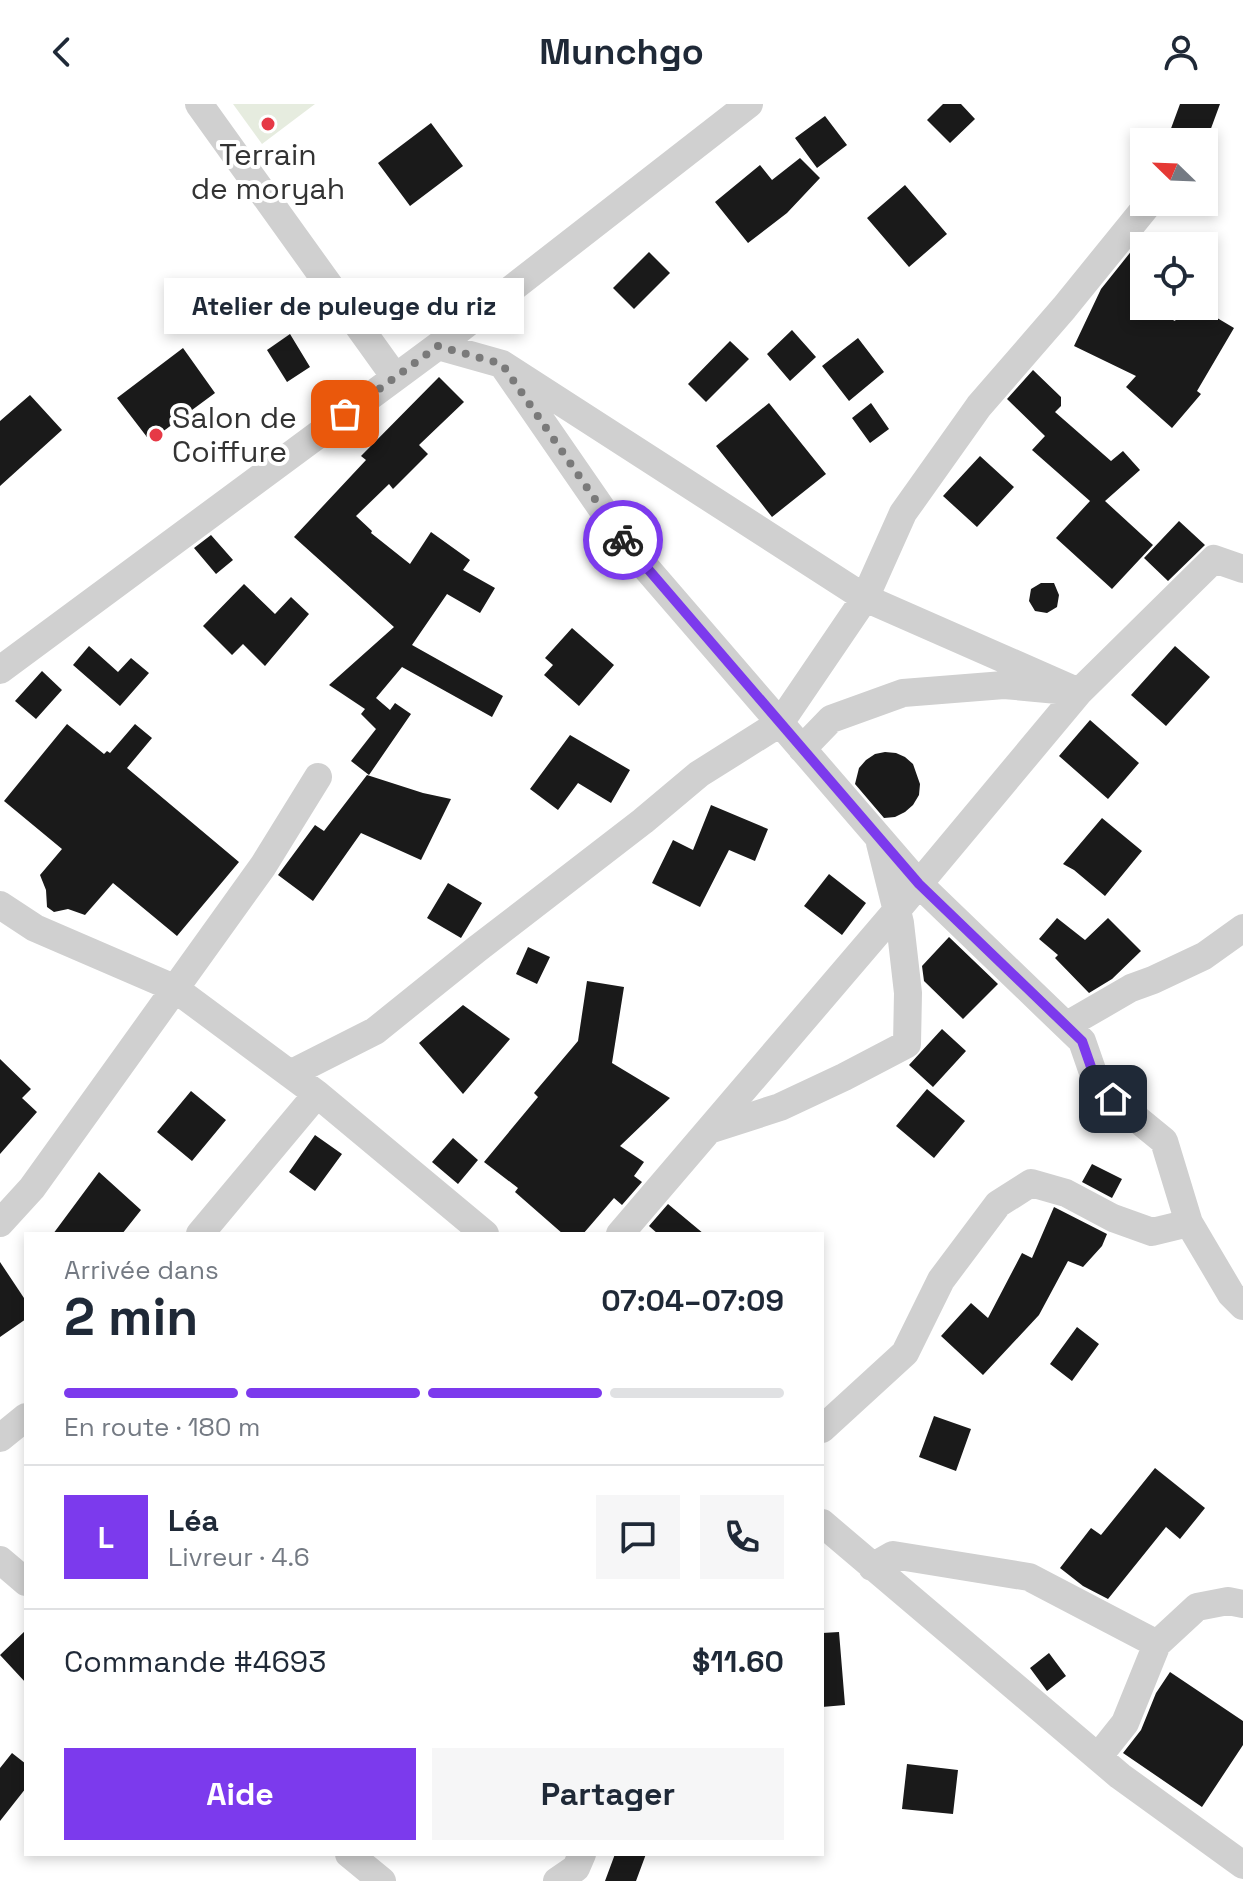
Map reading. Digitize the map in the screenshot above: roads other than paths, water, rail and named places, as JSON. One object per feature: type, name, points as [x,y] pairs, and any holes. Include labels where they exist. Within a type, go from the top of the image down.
[{"type":"street","points":[[199,104],[395,377]]},
{"type":"street","points":[[0,670],[438,346],[749,104]]},
{"type":"street","points":[[290,1074],[375,1031],[699,774],[780,723],[865,598],[903,513],[979,406],[1139,216]]},
{"type":"street","points":[[438,346],[502,364],[865,598],[1079,692]]},
{"type":"street","points":[[502,364],[629,548],[919,884],[1082,1041],[1098,1087],[1164,1141],[1189,1223],[1231,1294],[1243,1306]]},
{"type":"street","points":[[622,1232],[1079,692],[1214,559],[1243,569]]},
{"type":"street","points":[[802,749],[831,719],[903,693],[1004,685],[1079,692]]},
{"type":"street","points":[[0,1223],[32,1188],[263,866],[318,777]]},
{"type":"street","points":[[709,1130],[780,1107],[907,1044],[908,993],[900,923],[879,838]]},
{"type":"street","points":[[0,905],[35,928],[174,988],[317,1094],[483,1232]]},
{"type":"street","points":[[1067,1025],[1131,988],[1204,956],[1243,928]]},
{"type":"street","points":[[202,1232],[317,1094]]},
{"type":"street","points":[[824,1427],[905,1353],[941,1280],[998,1204],[1031,1183],[1066,1193],[1113,1218],[1152,1232],[1189,1223]]},
{"type":"street","points":[[0,1438],[24,1419]]},
{"type":"street","points":[[824,1525],[1120,1776],[1243,1865]]},
{"type":"street","points":[[872,1567],[893,1555],[1029,1577],[1157,1644]]},
{"type":"street","points":[[0,1560],[24,1580]]},
{"type":"street","points":[[1098,1757],[1125,1723],[1157,1644],[1197,1607],[1228,1601],[1243,1604]]},
{"type":"street","points":[[351,1856],[382,1881]]},
{"type":"street","points":[[557,1881],[576,1868],[581,1856]]},
{"type":"place","name":"Terrain de moryah","points":[[268,124]]},
{"type":"place","name":"Atelier de puleuge du riz","points":[[345,414]]},
{"type":"place","name":"Salon de Coiffure","points":[[156,435]]}]
